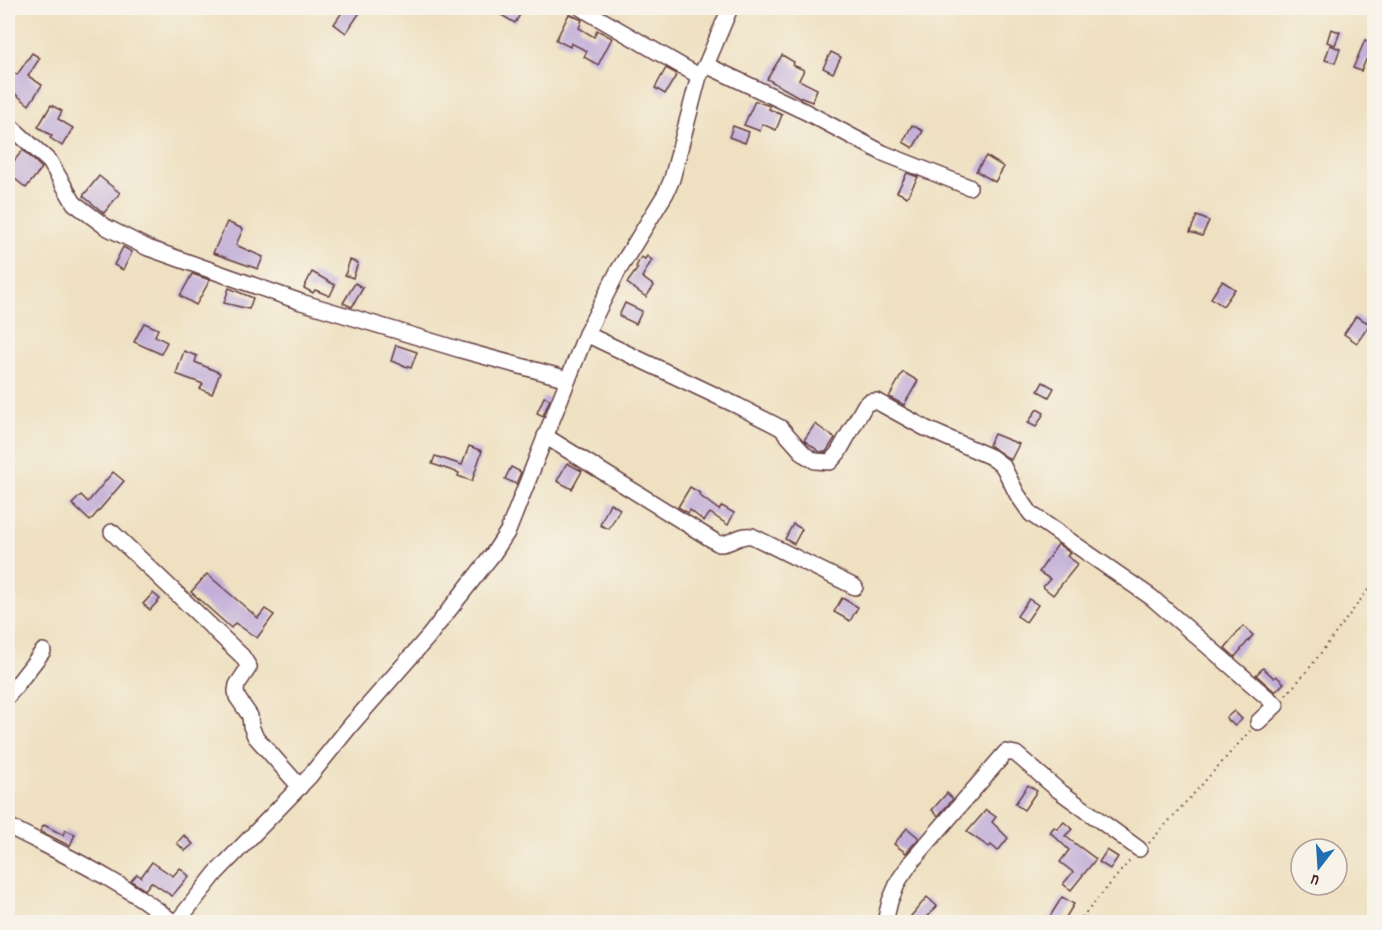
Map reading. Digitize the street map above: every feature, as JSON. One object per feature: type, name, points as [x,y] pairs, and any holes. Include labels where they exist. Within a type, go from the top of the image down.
[{"type":"street","points":[[581,8],[702,70],[806,112],[883,153],[969,187]]},
{"type":"street","points":[[177,922],[216,873],[300,787],[428,638],[508,531],[586,334],[618,271],[666,193],[672,179],[702,70],[730,8]]},
{"type":"street","points":[[10,133],[50,162],[74,203],[106,227],[148,248],[301,303],[568,379]]},
{"type":"street","points":[[586,334],[781,428],[804,455],[814,461],[830,462],[838,453],[865,405],[876,401],[925,428],[991,457],[1003,466],[1017,494],[1031,514],[1150,597],[1276,705],[1258,722]]},
{"type":"street","points":[[545,436],[719,544],[740,536],[752,536],[855,587]]},
{"type":"street","points":[[112,532],[242,656],[249,668],[237,685],[237,697],[250,716],[255,736],[300,787]]},
{"type":"street","points":[[8,696],[43,651]]},
{"type":"street","points":[[885,922],[890,901],[899,880],[1006,752],[1016,754],[1058,790],[1139,849]]},
{"type":"street","points":[[8,826],[114,882],[173,922]]},
{"type":"path","points":[[1276,705],[1308,670],[1374,582]]},
{"type":"path","points":[[1078,922],[1139,849],[1149,844],[1258,722]]},
{"type":"building","points":[[345,8],[363,8],[346,33],[334,24]]},
{"type":"building","points":[[489,8],[512,8],[521,13],[515,23]]},
{"type":"building","points":[[569,14],[582,20],[579,28],[594,37],[597,30],[612,38],[598,65],[584,57],[587,51],[571,43],[570,47],[556,40]]},
{"type":"building","points":[[1331,29],[1340,32],[1335,45],[1327,42]]},
{"type":"building","points":[[1365,40],[1374,44],[1374,49],[1369,61],[1366,60],[1361,71],[1353,68]]},
{"type":"building","points":[[1330,45],[1340,49],[1335,63],[1325,60]]},
{"type":"building","points":[[831,52],[841,57],[833,73],[823,68]]},
{"type":"building","points":[[32,53],[40,58],[28,76],[42,85],[29,105],[8,88],[8,68],[17,75]]},
{"type":"building","points":[[782,55],[794,62],[793,65],[804,70],[799,80],[817,89],[812,102],[767,79]]},
{"type":"building","points":[[666,68],[677,74],[665,94],[655,88]]},
{"type":"building","points":[[755,101],[770,106],[769,109],[782,115],[776,130],[762,124],[760,131],[744,125]]},
{"type":"building","points":[[51,105],[62,111],[58,119],[73,128],[62,146],[38,127]]},
{"type":"building","points":[[912,125],[923,131],[913,148],[903,142]]},
{"type":"building","points":[[733,126],[749,132],[745,143],[729,137]]},
{"type":"building","points":[[23,150],[42,168],[26,188],[8,173],[8,168]]},
{"type":"building","points":[[986,156],[1004,167],[995,182],[976,171]]},
{"type":"building","points":[[907,173],[918,177],[907,197],[897,192]]},
{"type":"building","points":[[99,176],[120,193],[104,213],[83,196]]},
{"type":"building","points":[[1197,216],[1209,221],[1202,236],[1190,232]]},
{"type":"building","points":[[227,222],[243,229],[236,245],[263,257],[258,269],[213,253]]},
{"type":"building","points":[[123,247],[132,252],[123,270],[114,265]]},
{"type":"building","points":[[647,256],[652,260],[642,277],[654,286],[646,297],[627,283],[638,268],[636,267],[641,257],[645,259]]},
{"type":"building","points":[[350,260],[358,263],[353,278],[345,275]]},
{"type":"building","points":[[312,272],[335,285],[330,296],[315,290],[313,293],[304,288]]},
{"type":"building","points":[[192,274],[210,280],[196,305],[180,296]]},
{"type":"building","points":[[1222,281],[1235,289],[1223,306],[1211,298]]},
{"type":"building","points":[[355,283],[363,288],[352,307],[343,303]]},
{"type":"building","points":[[229,288],[253,298],[249,309],[224,303]]},
{"type":"building","points":[[625,303],[642,311],[636,324],[619,316]]},
{"type":"building","points":[[1356,316],[1370,324],[1357,343],[1344,334]]},
{"type":"building","points":[[144,323],[158,329],[155,336],[167,342],[161,354],[134,342]]},
{"type":"building","points":[[396,345],[417,352],[411,368],[391,361]]},
{"type":"building","points":[[184,351],[197,356],[195,362],[220,373],[212,394],[200,389],[203,384],[176,374]]},
{"type":"building","points":[[903,372],[918,381],[904,405],[889,397]]},
{"type":"building","points":[[1043,382],[1054,388],[1049,397],[1038,391]]},
{"type":"building","points":[[544,397],[550,399],[543,416],[537,413]]},
{"type":"building","points":[[1037,409],[1044,413],[1036,427],[1028,423]]},
{"type":"building","points":[[815,424],[835,438],[826,452],[820,452],[804,440]]},
{"type":"building","points":[[994,434],[1019,444],[1011,460],[989,445]]},
{"type":"building","points":[[469,446],[482,451],[472,481],[458,476],[459,473],[432,464],[435,456],[462,465]]},
{"type":"building","points":[[567,463],[582,471],[572,489],[557,481]]},
{"type":"building","points":[[511,467],[521,472],[516,484],[505,479]]},
{"type":"building","points":[[113,472],[124,481],[90,521],[72,504],[81,495],[88,502]]},
{"type":"building","points":[[690,487],[719,510],[722,506],[734,513],[728,525],[710,513],[704,521],[690,510],[688,513],[678,507]]},
{"type":"building","points":[[610,503],[620,509],[609,529],[600,525]]},
{"type":"building","points":[[793,524],[802,529],[794,544],[785,539]]},
{"type":"building","points":[[1058,544],[1070,553],[1067,556],[1078,564],[1053,595],[1043,587],[1050,579],[1039,572]]},
{"type":"building","points":[[207,574],[258,618],[265,609],[274,615],[257,638],[235,623],[231,628],[191,592]]},
{"type":"building","points":[[153,593],[160,599],[150,610],[143,604]]},
{"type":"building","points":[[842,598],[858,607],[850,621],[834,612]]},
{"type":"building","points":[[1029,599],[1038,605],[1026,622],[1017,616]]},
{"type":"building","points":[[1243,626],[1253,635],[1235,657],[1225,648]]},
{"type":"building","points":[[1263,668],[1284,683],[1275,692],[1256,675]]},
{"type":"building","points":[[1234,711],[1242,719],[1235,726],[1226,718]]},
{"type":"building","points":[[1028,785],[1037,791],[1024,810],[1015,804]]},
{"type":"building","points":[[947,793],[953,799],[938,816],[932,810]]},
{"type":"building","points":[[986,810],[996,817],[992,822],[1008,838],[998,851],[967,832]]},
{"type":"building","points":[[1064,822],[1072,829],[1065,836],[1096,859],[1071,890],[1063,884],[1073,872],[1060,862],[1069,850],[1050,832]]},
{"type":"building","points":[[44,825],[63,835],[65,830],[75,834],[70,846],[40,831]]},
{"type":"building","points":[[907,828],[919,838],[906,853],[894,844]]},
{"type":"building","points":[[184,835],[193,844],[185,851],[177,843]]},
{"type":"building","points":[[1107,850],[1118,857],[1110,869],[1099,862]]},
{"type":"building","points":[[152,862],[173,876],[180,868],[189,876],[172,896],[151,882],[145,890],[131,881],[137,874],[141,877]]},
{"type":"building","points":[[927,897],[937,906],[923,922],[906,922]]},
{"type":"building","points":[[1062,897],[1074,904],[1063,922],[1058,922],[1049,918]]}]
